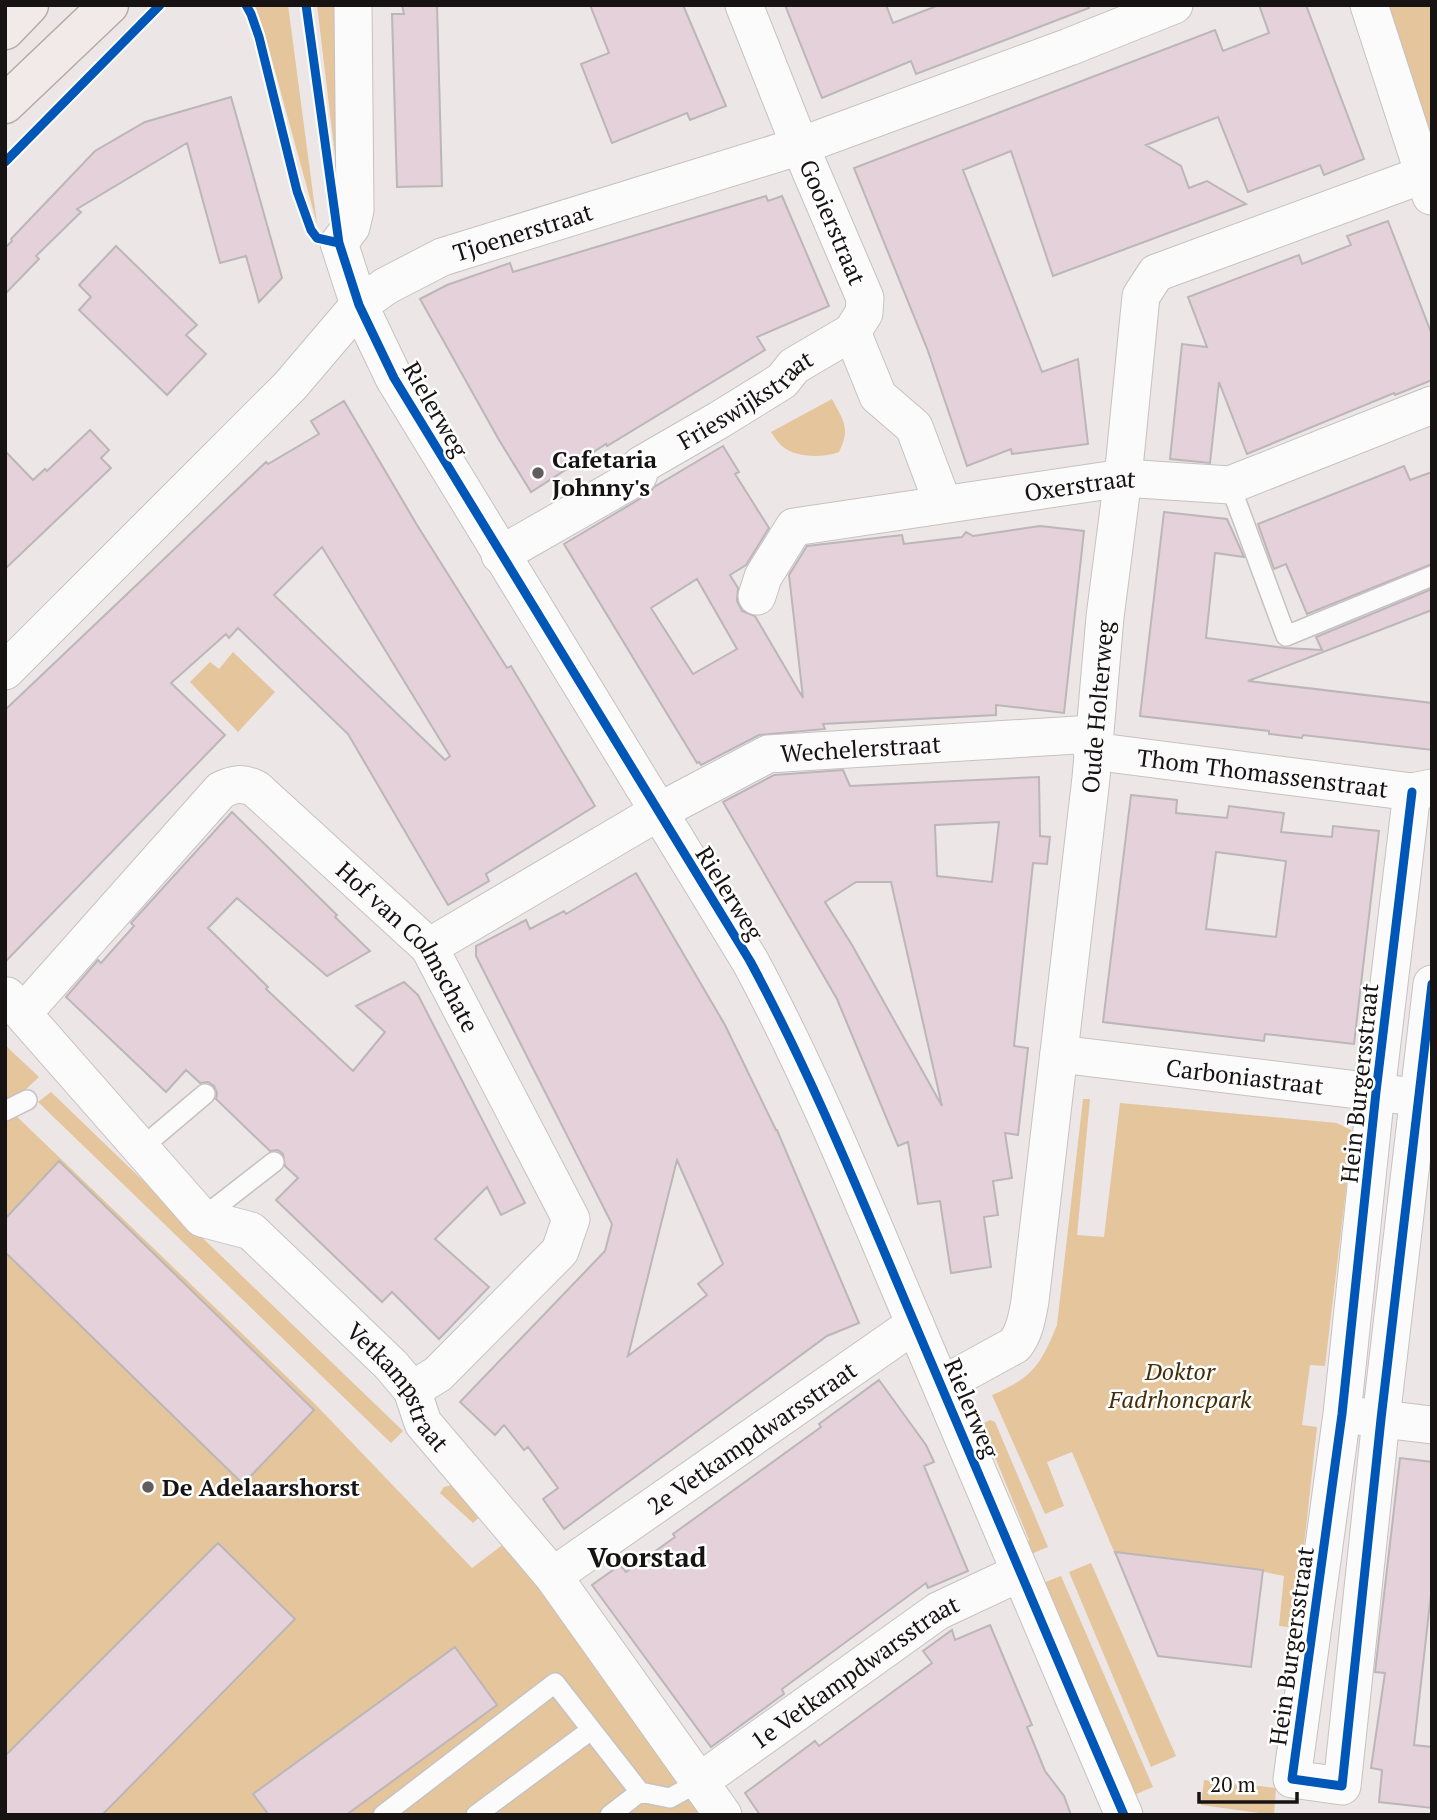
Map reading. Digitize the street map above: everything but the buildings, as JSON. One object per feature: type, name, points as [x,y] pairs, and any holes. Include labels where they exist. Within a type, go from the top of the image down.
[{"type":"main road","points":[[5,30],[29,5]]},
{"type":"main road","points":[[5,104],[109,5]]},
{"type":"street","name":"Rielerweg","points":[[353,5],[355,210],[351,227],[339,243],[359,305],[394,378],[750,961],[793,1044],[942,1385],[1018,1573],[1124,1815]]},
{"type":"street","name":"Gooierstraat","points":[[744,5],[865,298],[864,313],[852,332]]},
{"type":"street","name":"Tjoenerstraat","points":[[5,671],[290,386],[359,305],[386,286],[442,257],[800,146],[1069,47],[1174,5]]},
{"type":"street","points":[[1369,5],[1428,185]]},
{"type":"street","name":"Oude Holterweg","points":[[942,1385],[1015,1345],[1025,1325],[1030,1301],[1141,296],[1156,273],[1428,185]]},
{"type":"street","points":[[852,332],[878,396],[914,427],[943,504]]},
{"type":"street","name":"Frieswijkstraat","points":[[500,555],[638,476],[641,465],[782,381],[794,366],[852,332]]},
{"type":"street","name":"Oxerstraat","points":[[757,596],[764,577],[794,527],[1123,478],[1230,485],[1432,405]]},
{"type":"street","name":"Thom Thomassenstraat","points":[[1093,742],[1422,790]]},
{"type":"street","name":"Wechelerstraat","points":[[429,947],[658,812],[768,754],[1093,742]]},
{"type":"street","name":"Hof van Colmschate","points":[[14,1004],[221,790],[232,785],[245,784],[256,789],[429,947],[571,1219],[560,1251],[438,1374],[412,1390]]},
{"type":"street","name":"Hein Burgersstraat","points":[[1422,790],[1376,1092],[1342,1415],[1292,1779],[1342,1786],[1381,1419],[1426,1098],[1432,984]]},
{"type":"street","points":[[14,1004],[202,1218]]},
{"type":"street","name":"Carboniastraat","points":[[1059,1054],[1426,1098]]},
{"type":"street","name":"Vetkampstraat","points":[[202,1218],[251,1231],[391,1365],[412,1390],[423,1423],[552,1576],[723,1815]]},
{"type":"street","name":"2e Vetkampdwarsstraat","points":[[552,1576],[915,1324]]},
{"type":"street","points":[[1342,1415],[1432,1425]]},
{"type":"street","name":"1e Vetkampdwarsstraat","points":[[699,1782],[938,1611],[1018,1573]]},
{"type":"lane","points":[[1230,485],[1286,636],[1432,576]]},
{"type":"lane","points":[[140,1149],[205,1094]]},
{"type":"lane","points":[[5,1111],[27,1100]]},
{"type":"lane","points":[[202,1218],[274,1162]]},
{"type":"lane","points":[[383,1815],[555,1683],[639,1792],[670,1798],[699,1782]]},
{"type":"lane","points":[[476,1815],[591,1730]]},
{"type":"lane","points":[[610,1815],[639,1792]]},
{"type":"green space","points":[[255,5],[288,5],[317,224],[264,31]]},
{"type":"green space","points":[[317,5],[341,5],[341,206]]},
{"type":"green space","points":[[1386,5],[1432,5],[1432,181],[1421,148],[1430,134]]},
{"type":"green space","points":[[832,399],[845,430],[839,452],[817,456],[794,453],[781,445],[771,432]]},
{"type":"green space","points":[[233,652],[275,692],[238,732],[190,682],[210,662],[219,669]]},
{"type":"green space","points":[[5,1045],[39,1077],[7,1107],[315,1404],[472,1568],[505,1543],[704,1815],[5,1815]]},
{"type":"green space","points":[[51,1092],[403,1431],[391,1443],[38,1102]]},
{"type":"green space","name":"Doktor Fadrhoncpark","points":[[1083,1099],[1090,1099],[1077,1235],[1104,1237],[1120,1103],[1337,1123],[1353,1131],[1325,1366],[1310,1365],[1302,1425],[1317,1427],[1295,1628],[1279,1626],[1284,1576],[1245,1568],[1115,1554],[1072,1452],[1047,1462],[1064,1506],[1045,1514],[992,1395],[1017,1382],[1034,1369],[1057,1325]]},
{"type":"green space","points":[[990,1420],[995,1422],[1048,1547],[1026,1556],[1024,1551],[1029,1540],[990,1445],[976,1439],[973,1429]]},
{"type":"green space","points":[[455,1484],[486,1511],[473,1523],[440,1493],[444,1487]]},
{"type":"green space","points":[[1091,1563],[1176,1756],[1151,1767],[1069,1572]]},
{"type":"green space","points":[[1061,1576],[1153,1787],[1127,1798],[1124,1772],[1082,1670],[1070,1663],[1068,1658],[1072,1645],[1051,1596],[1041,1592],[1038,1585]]},
{"type":"green space","points":[[1204,1780],[1276,1788],[1274,1815],[1201,1805]]},
{"type":"cycle path","points":[[5,162],[160,5]]},
{"type":"cycle path","points":[[246,5],[259,37],[297,191],[311,230],[317,238],[339,243]]},
{"type":"cycle path","points":[[306,5],[339,243],[359,305],[394,378],[750,961],[773,1005],[856,1185],[1124,1815]]},
{"type":"cycle path","points":[[1412,792],[1376,1092],[1342,1414],[1292,1779],[1342,1786],[1381,1419],[1432,984]]},
{"type":"place","name":"Cafetaria Johnny's","points":[[538,473]]},
{"type":"place","name":"De Adelaarshorst","points":[[148,1487]]},
{"type":"district","name":"Voorstad","points":[[647,1556]]}]
